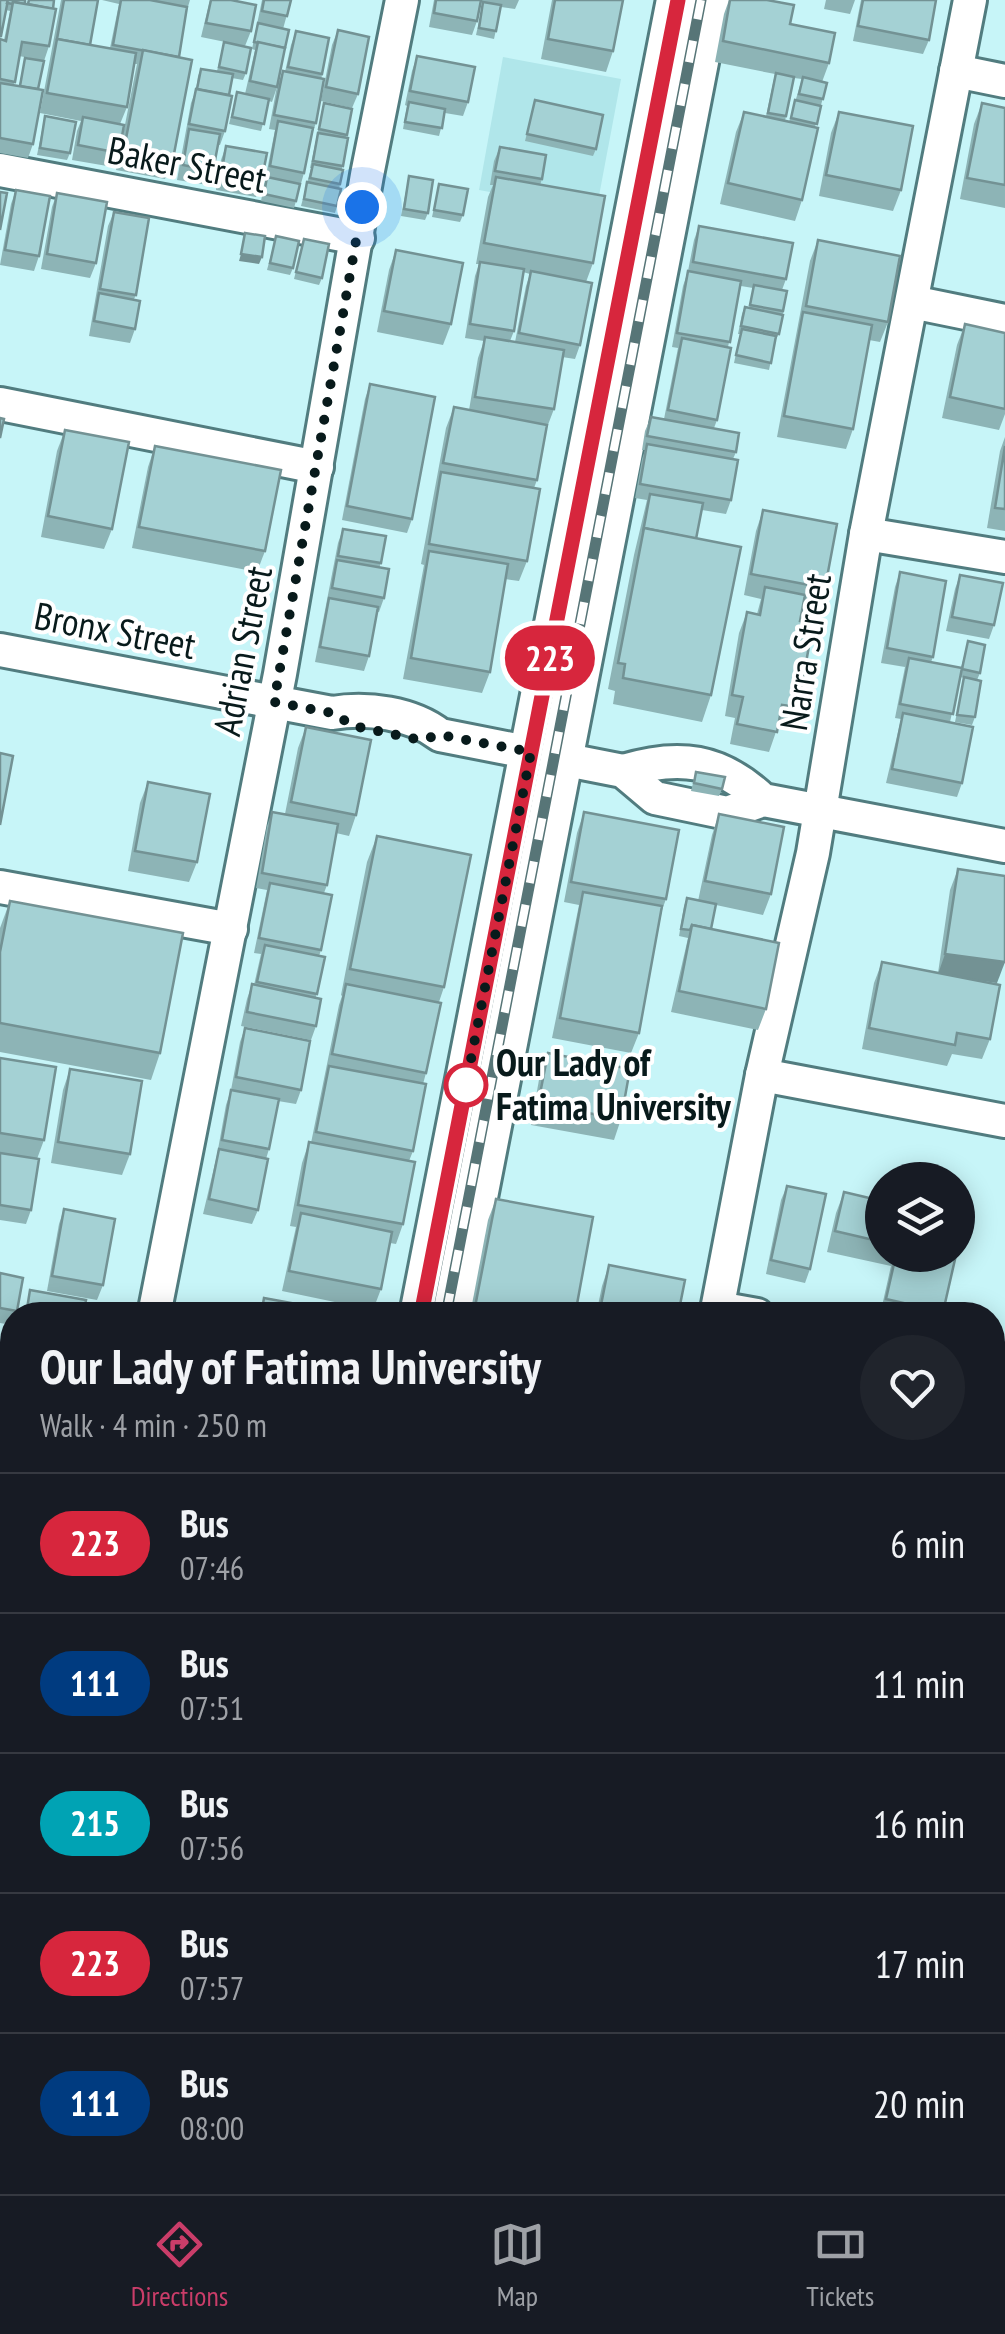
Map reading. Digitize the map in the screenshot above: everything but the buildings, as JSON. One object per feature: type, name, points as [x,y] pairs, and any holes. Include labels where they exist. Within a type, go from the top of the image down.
[{"type":"main road","points":[[455,1302],[678,0]]},
{"type":"main road","points":[[424,1302],[709,0]]},
{"type":"street","name":"Narra Street","points":[[719,1302],[762,1075],[820,812],[866,534],[970,0]]},
{"type":"street","name":"Adrian Street","points":[[157,1302],[274,702],[398,1]]},
{"type":"street","points":[[956,71],[1005,80]]},
{"type":"street","name":"Baker Street","points":[[0,170],[358,238]]},
{"type":"street","points":[[912,302],[1005,321]]},
{"type":"street","points":[[0,404],[317,467]]},
{"type":"street","points":[[866,534],[1005,557]]},
{"type":"street","name":"Bronx Street","points":[[0,650],[332,713],[357,709],[424,722],[440,735],[623,771],[656,798],[728,813],[764,800],[820,812]]},
{"type":"street","points":[[820,812],[1005,846]]},
{"type":"street","points":[[0,887],[231,929]]},
{"type":"street","points":[[762,1075],[1005,1121]]},
{"type":"shaded area","points":[[503,57],[621,79],[596,212],[479,190]]},
{"type":"railway","points":[[430,1302],[682,0]]},
{"type":"railway","points":[[449,1302],[701,0]]},
{"type":"bus line","name":"223","points":[[424,1302],[678,0]]},
{"type":"place","name":"Our Lady of Fatima University","points":[[466,1085]]},
{"type":"route","points":[[362,207],[274,702],[332,713],[354,726],[420,740],[440,735],[531,752],[465,1090],[466,1085]]}]
